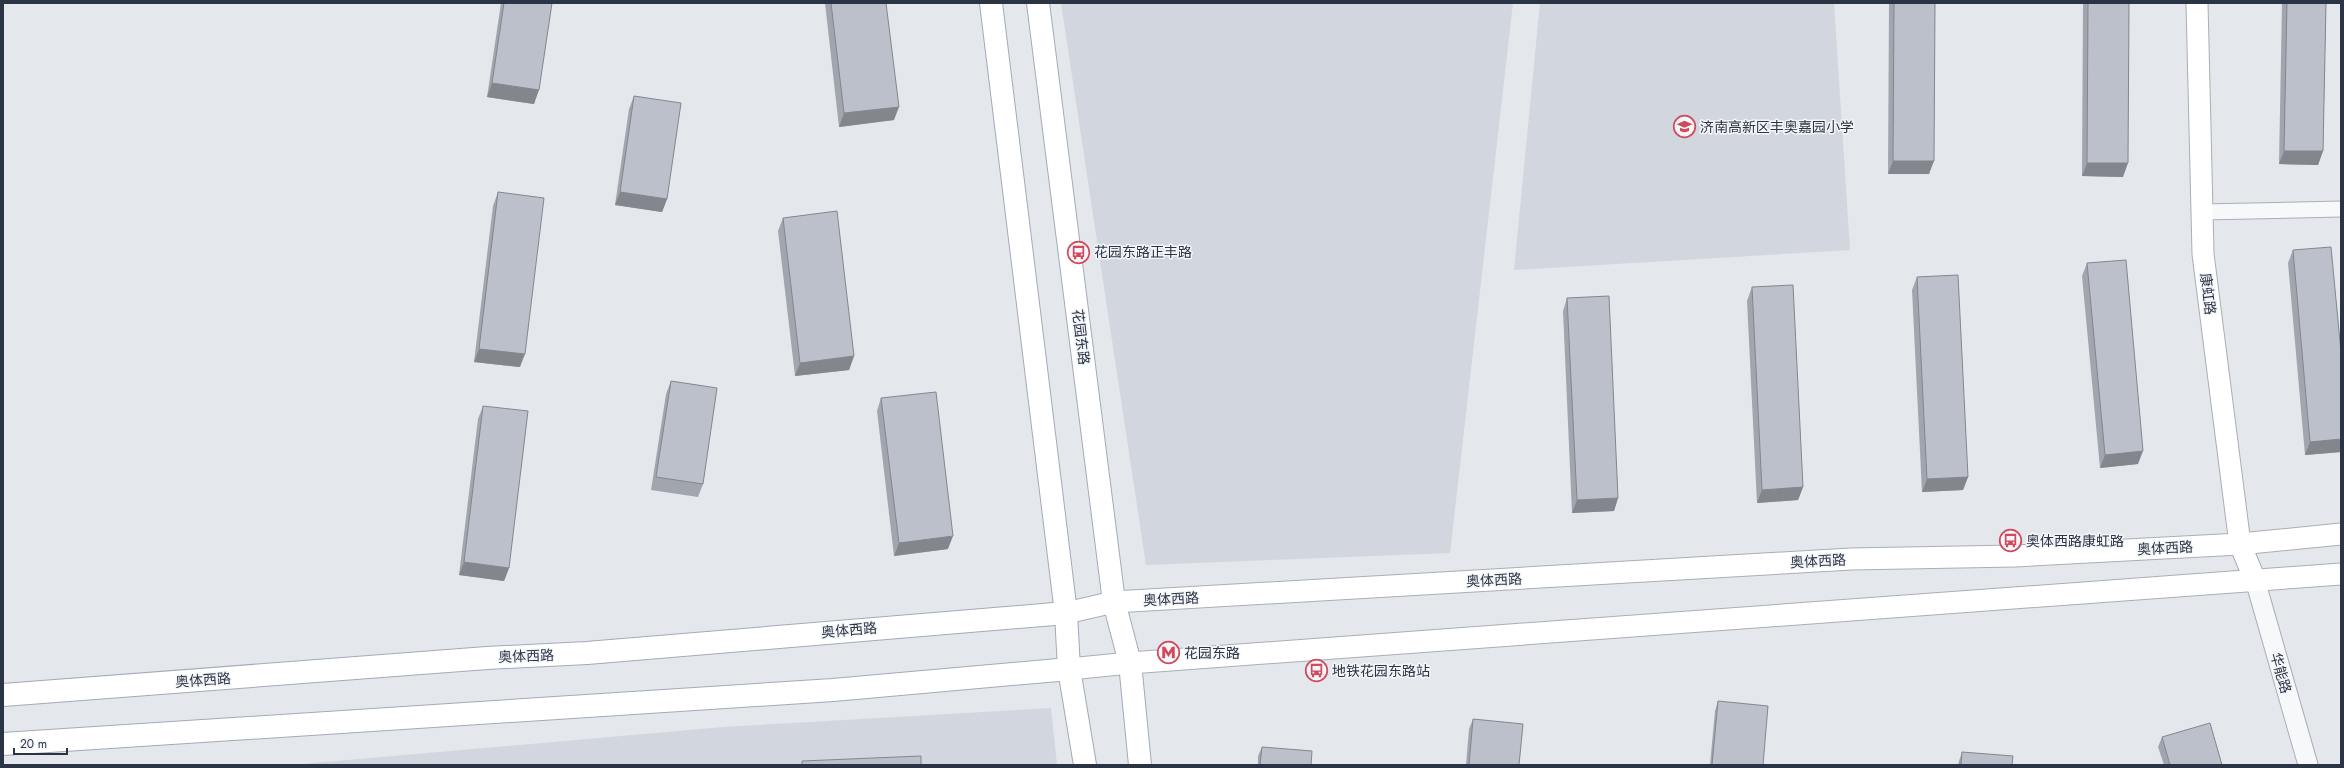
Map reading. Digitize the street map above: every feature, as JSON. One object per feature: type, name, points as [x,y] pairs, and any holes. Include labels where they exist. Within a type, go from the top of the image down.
[{"type":"main road","points":[[991,3],[1066,613],[1069,669],[1085,765]]},
{"type":"main road","name":"花园东路","points":[[1038,3],[1114,602],[1130,663],[1140,765]]},
{"type":"main road","name":"康虹路","points":[[2197,3],[2203,254],[2240,544],[2255,580]]},
{"type":"main road","name":"奥体西路","points":[[3,695],[486,658],[587,653],[1066,613],[1114,602],[1843,560],[2015,556],[2240,544],[2341,534]]},
{"type":"main road","points":[[3,744],[826,691],[1130,663],[2341,574]]},
{"type":"street","points":[[2202,212],[2341,209]]},
{"type":"street","name":"华能路","points":[[2255,580],[2308,765]]},
{"type":"shaded area","points":[[1061,3],[1513,3],[1450,553],[1146,565]]},
{"type":"shaded area","name":"济南高新区丰奥嘉园小学","points":[[1540,3],[1834,3],[1850,250],[1514,270]]},
{"type":"shaded area","points":[[1051,708],[1057,765],[291,765],[723,727]]},
{"type":"building","points":[[504,3],[552,3],[539,90],[492,83]]},
{"type":"building","points":[[831,3],[886,3],[899,107],[844,113]]},
{"type":"building","points":[[1894,3],[1935,3],[1934,161],[1893,161]]},
{"type":"building","points":[[2088,3],[2129,3],[2128,163],[2087,163]]},
{"type":"building","points":[[2287,3],[2326,3],[2323,151],[2284,151]]},
{"type":"building","points":[[634,96],[681,103],[667,199],[620,192]]},
{"type":"building","points":[[498,192],[544,198],[525,354],[479,349]]},
{"type":"building","points":[[837,211],[854,356],[800,363],[783,218]]},
{"type":"building","points":[[2331,247],[2341,352],[2341,439],[2310,442],[2293,250]]},
{"type":"building","points":[[2126,260],[2143,451],[2105,455],[2087,263]]},
{"type":"building","points":[[1958,275],[1968,477],[1927,479],[1917,277]]},
{"type":"building","points":[[1793,285],[1803,487],[1762,490],[1752,287]]},
{"type":"building","points":[[1609,296],[1618,498],[1577,500],[1567,298]]},
{"type":"building","points":[[671,381],[717,388],[703,484],[656,477]]},
{"type":"building","points":[[936,392],[953,536],[899,543],[881,398]]},
{"type":"building","points":[[483,406],[528,411],[509,568],[464,562]]},
{"type":"building","points":[[1718,701],[1768,706],[1763,765],[1712,765]]},
{"type":"building","points":[[1473,719],[1523,724],[1519,765],[1469,765]]},
{"type":"building","points":[[2210,723],[2222,765],[2170,765],[2162,737]]},
{"type":"building","points":[[1262,747],[1312,751],[1311,765],[1260,765]]},
{"type":"building","points":[[1962,752],[2013,756],[2012,765],[1961,765]]},
{"type":"building","points":[[921,756],[921,765],[802,765],[802,761]]},
{"type":"place","name":"济南高新区丰奥嘉园小学","points":[[1685,127]]},
{"type":"place","name":"花园东路正丰路","points":[[1079,252]]},
{"type":"place","name":"奥体西路康虹路","points":[[2010,541]]},
{"type":"place","name":"花园东路","points":[[1169,653]]},
{"type":"place","name":"地铁花园东路站","points":[[1316,671]]}]
